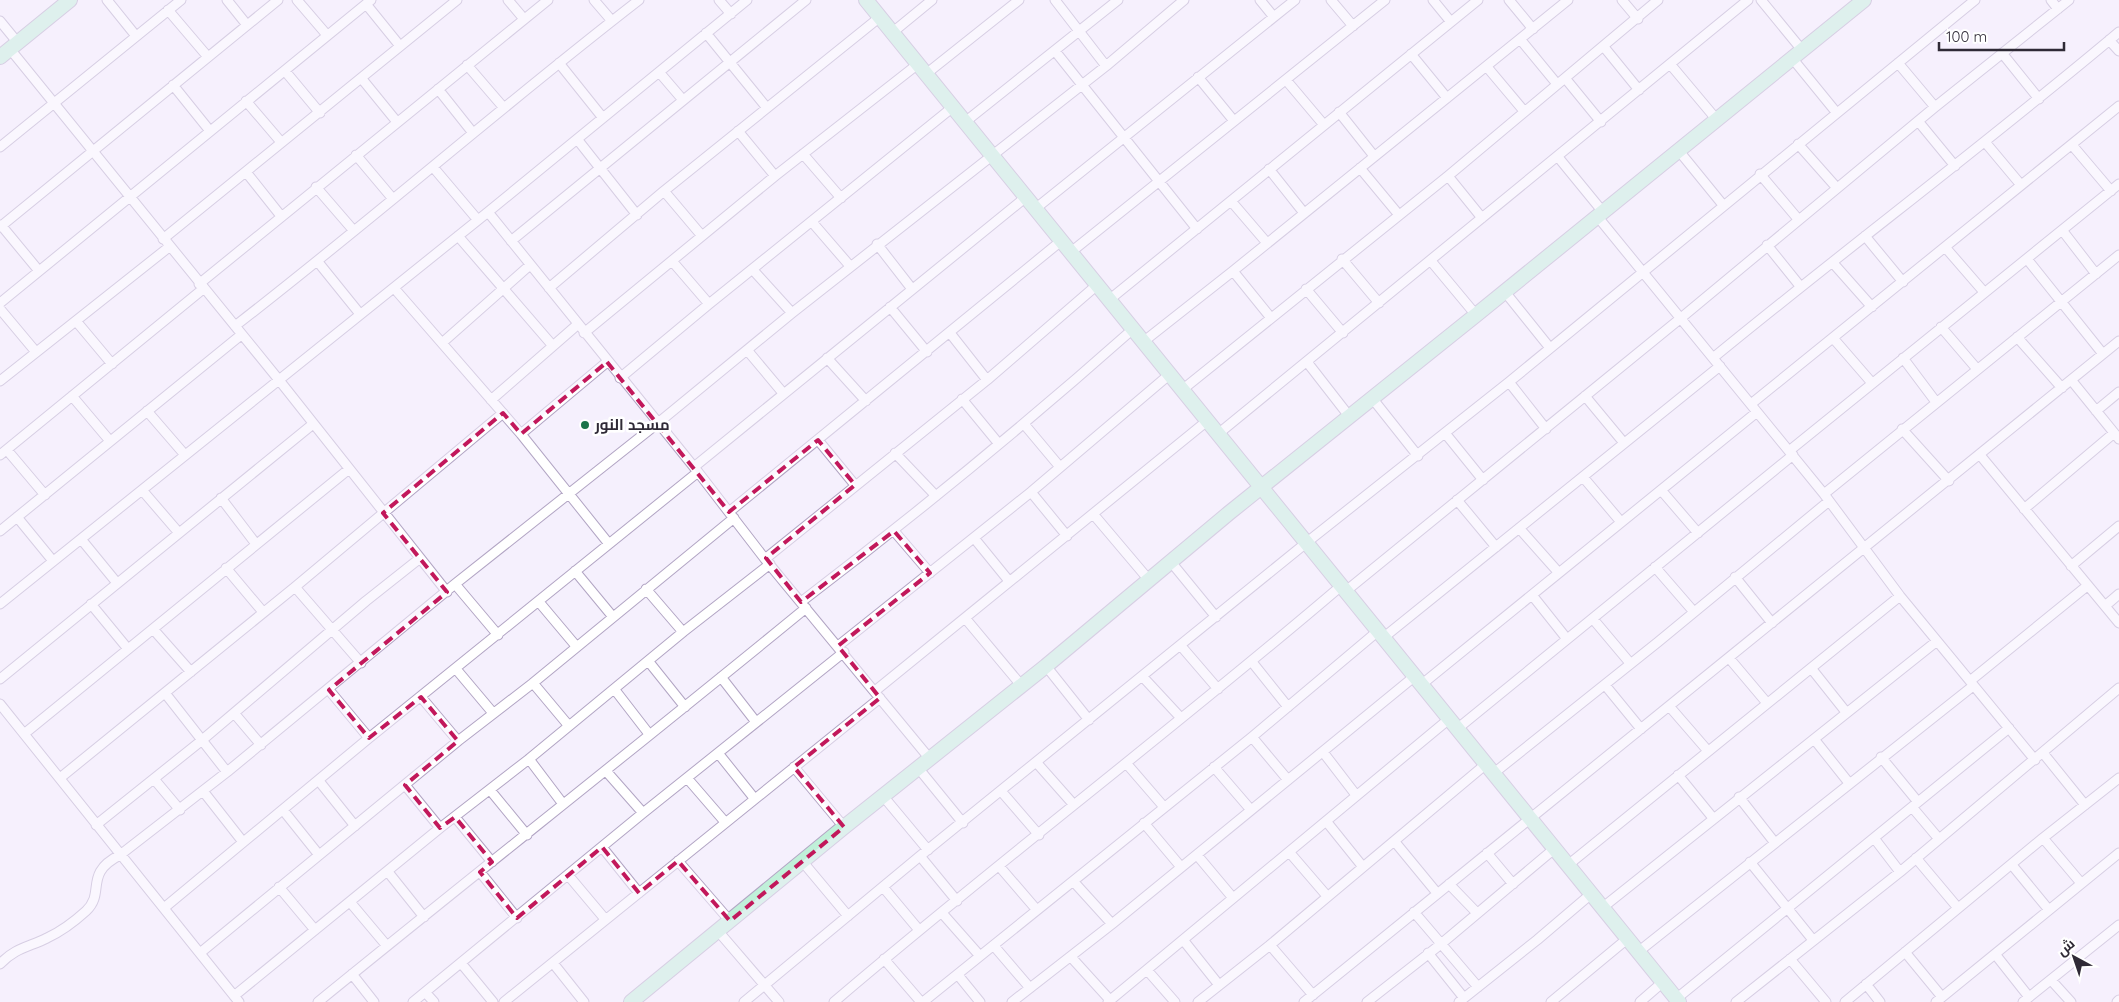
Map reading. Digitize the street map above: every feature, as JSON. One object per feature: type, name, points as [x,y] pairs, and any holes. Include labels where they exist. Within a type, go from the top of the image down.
[{"type":"street","points":[[9,50],[70,0]]},
{"type":"street","points":[[107,0],[136,36]]},
{"type":"street","points":[[0,147],[181,0]]},
{"type":"street","points":[[227,0],[248,25]]},
{"type":"street","points":[[39,271],[1,226],[278,0]]},
{"type":"street","points":[[297,0],[327,35]]},
{"type":"street","points":[[163,239],[281,142],[362,79],[456,0]]},
{"type":"street","points":[[508,0],[524,19]]},
{"type":"street","points":[[44,495],[3,453],[112,364],[281,216],[548,0]]},
{"type":"street","points":[[594,0],[612,21]]},
{"type":"street","points":[[235,326],[318,262],[473,133],[638,0]]},
{"type":"street","points":[[719,0],[731,14]]},
{"type":"street","points":[[0,604],[488,212],[747,0]]},
{"type":"street","points":[[511,241],[806,0]]},
{"type":"street","points":[[866,0],[1677,1000],[1787,908],[2010,728]]},
{"type":"street","points":[[892,32],[932,0]]},
{"type":"street","points":[[584,333],[775,176],[1019,0]]},
{"type":"street","points":[[1055,0],[1106,66]]},
{"type":"street","points":[[965,122],[1118,0]]},
{"type":"street","points":[[0,964],[16,950],[46,938],[86,911],[94,898],[98,874],[108,861],[120,855],[204,791],[329,690],[455,584],[658,423],[877,244],[1106,66],[1184,0]]},
{"type":"street","points":[[1260,0],[1273,16]]},
{"type":"street","points":[[1035,209],[1295,0]]},
{"type":"street","points":[[1331,0],[1353,26]]},
{"type":"street","points":[[1071,252],[1385,0]]},
{"type":"street","points":[[1433,0],[1451,22]]},
{"type":"street","points":[[1109,300],[1478,0]]},
{"type":"street","points":[[1509,0],[1533,29]]},
{"type":"street","points":[[1143,342],[1487,67],[1567,0]]},
{"type":"street","points":[[1622,0],[1638,19]]},
{"type":"street","points":[[1182,390],[1342,259],[1448,176],[1524,111],[1638,19],[1658,0]]},
{"type":"street","points":[[1218,434],[1748,0]]},
{"type":"street","points":[[1761,0],[1836,112]]},
{"type":"street","points":[[631,1002],[802,861],[1046,666],[1261,487],[1476,316],[1864,0]]},
{"type":"street","points":[[744,1002],[920,856],[1306,543],[1510,382],[1642,271],[1898,63],[1962,4],[1975,0]]},
{"type":"street","points":[[2050,0],[2058,9]]},
{"type":"street","points":[[834,1002],[919,930],[1181,718],[1546,429],[1935,107],[2069,0]]},
{"type":"street","points":[[0,303],[369,2],[400,46]]},
{"type":"street","points":[[168,10],[208,57]]},
{"type":"street","points":[[548,288],[664,191],[880,17]]},
{"type":"street","points":[[0,21],[9,50],[279,380],[447,592]]},
{"type":"street","points":[[1713,358],[1800,286],[1833,263],[1985,142],[2119,32]]},
{"type":"street","points":[[706,34],[767,108]]},
{"type":"street","points":[[1520,39],[1557,84]]},
{"type":"street","points":[[2110,40],[2119,51]]},
{"type":"street","points":[[1604,47],[1638,90]]},
{"type":"street","points":[[1055,51],[1197,229]]},
{"type":"street","points":[[2002,53],[2038,99]]},
{"type":"street","points":[[1411,54],[1446,98]]},
{"type":"street","points":[[560,63],[603,118]]},
{"type":"street","points":[[1898,63],[1935,107]]},
{"type":"street","points":[[1670,64],[1718,120]]},
{"type":"street","points":[[467,65],[504,108]]},
{"type":"street","points":[[1487,67],[1524,111]]},
{"type":"street","points":[[285,71],[320,113]]},
{"type":"street","points":[[659,72],[683,100]]},
{"type":"street","points":[[1198,78],[1234,121]]},
{"type":"street","points":[[1565,78],[1600,122]]},
{"type":"street","points":[[362,79],[397,122]]},
{"type":"street","points":[[1286,80],[1324,125]]},
{"type":"street","points":[[173,85],[210,131]]},
{"type":"street","points":[[438,89],[473,133]]},
{"type":"street","points":[[246,101],[281,142]]},
{"type":"street","points":[[1751,404],[2119,106]]},
{"type":"street","points":[[620,378],[953,107]]},
{"type":"street","points":[[1339,112],[1374,156]]},
{"type":"street","points":[[1918,121],[1954,166]]},
{"type":"street","points":[[738,131],[775,176]]},
{"type":"street","points":[[577,139],[637,215]]},
{"type":"street","points":[[1985,142],[2021,185]]},
{"type":"street","points":[[1798,144],[1837,188]]},
{"type":"street","points":[[2072,145],[2111,191]]},
{"type":"street","points":[[1679,151],[1723,205]]},
{"type":"street","points":[[804,154],[841,198]]},
{"type":"street","points":[[356,155],[393,200]]},
{"type":"street","points":[[1558,157],[1642,271],[1827,498],[1900,596],[2035,760]]},
{"type":"street","points":[[433,167],[477,219]]},
{"type":"street","points":[[1360,168],[1399,215]]},
{"type":"street","points":[[1269,170],[1304,213]]},
{"type":"street","points":[[246,172],[281,216]]},
{"type":"street","points":[[1760,174],[1798,220]]},
{"type":"street","points":[[1448,176],[1482,218]]},
{"type":"street","points":[[1071,956],[1109,1001],[1290,853],[1356,795],[1593,618],[1698,533],[1872,383],[2119,184]]},
{"type":"street","points":[[316,187],[354,231]]},
{"type":"street","points":[[664,191],[702,236]]},
{"type":"street","points":[[164,908],[369,738],[609,544],[783,393],[1026,197]]},
{"type":"street","points":[[1231,201],[1267,244]]},
{"type":"street","points":[[488,212],[577,325],[930,760]]},
{"type":"street","points":[[812,222],[850,266]]},
{"type":"street","points":[[2062,230],[2096,274]]},
{"type":"street","points":[[458,236],[553,346]]},
{"type":"street","points":[[1865,236],[1903,282]]},
{"type":"street","points":[[200,953],[458,741],[533,683],[613,617],[818,440],[1061,241]]},
{"type":"street","points":[[877,244],[912,289]]},
{"type":"street","points":[[1767,245],[1800,286]]},
{"type":"street","points":[[0,381],[169,247]]},
{"type":"street","points":[[1945,247],[1984,292]]},
{"type":"street","points":[[1198,1002],[1395,842],[1604,685],[1694,612],[1827,498],[1902,429],[2119,255]]},
{"type":"street","points":[[1342,259],[1378,303]]},
{"type":"street","points":[[2027,259],[2103,354]]},
{"type":"street","points":[[672,261],[709,304]]},
{"type":"street","points":[[1431,261],[1476,316]]},
{"type":"street","points":[[318,262],[360,314]]},
{"type":"street","points":[[1833,263],[1872,307]]},
{"type":"street","points":[[442,343],[530,265]]},
{"type":"street","points":[[753,270],[792,312]]},
{"type":"street","points":[[1233,271],[1271,318]]},
{"type":"street","points":[[0,704],[237,999],[315,930],[440,828],[615,690],[855,485],[987,380],[1097,285]]},
{"type":"street","points":[[394,288],[521,434],[609,544]]},
{"type":"street","points":[[1306,289],[1343,333]]},
{"type":"street","points":[[1505,292],[1550,348]]},
{"type":"street","points":[[890,308],[927,352]]},
{"type":"street","points":[[0,309],[36,352]]},
{"type":"street","points":[[76,322],[112,364]]},
{"type":"street","points":[[491,400],[577,325]]},
{"type":"street","points":[[1941,327],[1977,369]]},
{"type":"street","points":[[318,1002],[527,835],[649,734],[685,707],[803,605],[1024,424],[1133,329]]},
{"type":"street","points":[[950,333],[987,380]]},
{"type":"street","points":[[0,531],[241,335]]},
{"type":"street","points":[[2017,337],[2062,388]]},
{"type":"street","points":[[1833,338],[1872,383]]},
{"type":"street","points":[[1304,1002],[1529,818],[1949,481],[2119,341]]},
{"type":"street","points":[[747,350],[783,393]]},
{"type":"street","points":[[827,358],[866,401]]},
{"type":"street","points":[[1903,358],[1936,402]]},
{"type":"street","points":[[521,434],[607,362]]},
{"type":"street","points":[[1307,362],[1349,416]]},
{"type":"street","points":[[884,959],[922,1002],[994,946],[1036,909],[1288,707],[1380,634],[1496,547],[1720,366]]},
{"type":"street","points":[[413,1002],[756,722],[930,573],[1031,492],[1170,374]]},
{"type":"street","points":[[2024,509],[2117,436],[2072,381]]},
{"type":"street","points":[[1510,382],[1546,429]]},
{"type":"street","points":[[2096,411],[2119,392]]},
{"type":"street","points":[[72,396],[110,441]]},
{"type":"street","points":[[1585,396],[1624,444]]},
{"type":"street","points":[[1372,398],[1418,456]]},
{"type":"street","points":[[962,399],[998,444]]},
{"type":"street","points":[[147,411],[185,456]]},
{"type":"street","points":[[1012,1002],[1112,924],[1323,752],[1532,595],[1757,412]]},
{"type":"street","points":[[60,778],[295,587],[503,413]]},
{"type":"street","points":[[504,1002],[794,767],[965,618],[1094,515],[1207,421]]},
{"type":"street","points":[[0,679],[313,424]]},
{"type":"street","points":[[1024,424],[1060,467]]},
{"type":"street","points":[[1902,429],[1949,481]]},
{"type":"street","points":[[1446,433],[1483,480]]},
{"type":"street","points":[[818,440],[855,485]]},
{"type":"street","points":[[895,453],[936,496]]},
{"type":"street","points":[[1980,455],[2119,623]]},
{"type":"street","points":[[24,734],[349,469]]},
{"type":"street","points":[[1583,477],[1621,522]]},
{"type":"street","points":[[142,490],[179,534]]},
{"type":"street","points":[[1661,490],[1698,533]]},
{"type":"street","points":[[1031,492],[1067,536]]},
{"type":"street","points":[[220,498],[256,544]]},
{"type":"street","points":[[1457,500],[1496,547]]},
{"type":"street","points":[[1094,515],[1149,580]]},
{"type":"street","points":[[17,517],[53,561]]},
{"type":"street","points":[[2071,566],[2119,526]]},
{"type":"street","points":[[1519,528],[1558,574]]},
{"type":"street","points":[[894,531],[930,573]]},
{"type":"street","points":[[974,538],[1009,582]]},
{"type":"street","points":[[81,540],[117,583]]},
{"type":"street","points":[[96,825],[201,741],[366,601],[419,559]]},
{"type":"street","points":[[1171,562],[1216,617]]},
{"type":"street","points":[[1655,567],[1694,612]]},
{"type":"street","points":[[226,568],[262,612]]},
{"type":"street","points":[[575,571],[613,617]]},
{"type":"street","points":[[1735,577],[1772,623]]},
{"type":"street","points":[[455,584],[498,635]]},
{"type":"street","points":[[1638,952],[1881,757],[2087,586]]},
{"type":"street","points":[[295,587],[361,663]]},
{"type":"street","points":[[646,589],[683,632]]},
{"type":"street","points":[[2105,606],[2119,594]]},
{"type":"street","points":[[1532,595],[1567,639]]},
{"type":"street","points":[[1568,865],[1900,596]]},
{"type":"street","points":[[539,602],[576,646]]},
{"type":"street","points":[[91,604],[128,649]]},
{"type":"street","points":[[965,618],[1021,685]]},
{"type":"street","points":[[1593,618],[1630,663]]},
{"type":"street","points":[[153,630],[191,672]]},
{"type":"street","points":[[1602,908],[1937,641]]},
{"type":"street","points":[[1181,646],[1218,689]]},
{"type":"street","points":[[1729,658],[1767,703]]},
{"type":"street","points":[[648,662],[685,707]]},
{"type":"street","points":[[1252,662],[1288,707]]},
{"type":"street","points":[[1046,666],[1088,720]]},
{"type":"street","points":[[1810,668],[1846,712]]},
{"type":"street","points":[[456,669],[493,713]]},
{"type":"street","points":[[1142,676],[1181,718]]},
{"type":"street","points":[[721,677],[756,722]]},
{"type":"street","points":[[533,683],[569,726]]},
{"type":"street","points":[[1604,685],[1641,728]]},
{"type":"street","points":[[1736,1002],[1900,872],[2119,688]]},
{"type":"street","points":[[329,690],[369,738]]},
{"type":"street","points":[[615,690],[649,734]]},
{"type":"street","points":[[165,693],[227,772]]},
{"type":"street","points":[[421,696],[458,741]]},
{"type":"street","points":[[1669,706],[1708,751]]},
{"type":"street","points":[[234,713],[261,745]]},
{"type":"street","points":[[1252,737],[1288,780]]},
{"type":"street","points":[[1814,739],[1849,783]]},
{"type":"street","points":[[1323,752],[1356,795]]},
{"type":"street","points":[[718,753],[754,798]]},
{"type":"street","points":[[2042,753],[2085,805]]},
{"type":"street","points":[[1881,757],[1939,840]]},
{"type":"street","points":[[529,759],[563,804]]},
{"type":"street","points":[[1036,762],[1074,805]]},
{"type":"street","points":[[1126,763],[1164,807]]},
{"type":"street","points":[[794,767],[844,827]]},
{"type":"street","points":[[1214,767],[1251,810]]},
{"type":"street","points":[[919,769],[963,823]]},
{"type":"street","points":[[606,771],[643,813]]},
{"type":"street","points":[[1678,775],[1713,818]]},
{"type":"street","points":[[686,778],[725,822]]},
{"type":"street","points":[[1844,1002],[2119,778]]},
{"type":"street","points":[[154,779],[180,810]]},
{"type":"street","points":[[318,781],[355,826]]},
{"type":"street","points":[[405,785],[440,828]]},
{"type":"street","points":[[490,790],[527,835]]},
{"type":"street","points":[[204,791],[243,842]]},
{"type":"street","points":[[1001,792],[1038,835]]},
{"type":"street","points":[[884,796],[928,850]]},
{"type":"street","points":[[1739,797],[1775,843]]},
{"type":"street","points":[[283,810],[319,855]]},
{"type":"street","points":[[455,817],[492,862]]},
{"type":"street","points":[[1326,821],[1363,867]]},
{"type":"street","points":[[1144,823],[1181,867]]},
{"type":"street","points":[[1874,838],[1900,872]]},
{"type":"street","points":[[2043,838],[2081,883]]},
{"type":"street","points":[[1395,842],[1437,894]]},
{"type":"street","points":[[602,847],[638,893]]},
{"type":"street","points":[[1367,1002],[1441,944],[1554,848]]},
{"type":"street","points":[[1906,952],[1939,999],[2119,852]]},
{"type":"street","points":[[1290,853],[1327,896]]},
{"type":"street","points":[[1487,853],[1513,884]]},
{"type":"street","points":[[1196,855],[1233,898]]},
{"type":"street","points":[[920,856],[957,901]]},
{"type":"street","points":[[1916,858],[1958,908]]},
{"type":"street","points":[[678,861],[730,921]]},
{"type":"street","points":[[802,861],[848,916]]},
{"type":"street","points":[[1750,862],[1813,940]]},
{"type":"street","points":[[2012,864],[2049,910]]},
{"type":"street","points":[[1000,866],[1036,909]]},
{"type":"street","points":[[388,872],[424,917]]},
{"type":"street","points":[[480,872],[517,918]]},
{"type":"street","points":[[568,875],[605,919]]},
{"type":"street","points":[[1073,881],[1112,924]]},
{"type":"street","points":[[1449,884],[1477,913]]},
{"type":"street","points":[[883,887],[919,930]]},
{"type":"street","points":[[279,888],[315,930]]},
{"type":"street","points":[[1428,953],[1462,1000],[1591,894]]},
{"type":"street","points":[[350,902],[387,946]]},
{"type":"street","points":[[1414,912],[1478,987]]},
{"type":"street","points":[[942,913],[980,956]]},
{"type":"street","points":[[1995,954],[2026,999],[2118,927]]},
{"type":"street","points":[[718,931],[779,1002]]},
{"type":"street","points":[[1551,1002],[1627,938]]},
{"type":"street","points":[[1184,941],[1219,985]]},
{"type":"street","points":[[1270,945],[1313,995]]},
{"type":"street","points":[[994,946],[1030,988]]},
{"type":"street","points":[[1790,959],[1826,1002]]},
{"type":"street","points":[[461,963],[493,1002]]},
{"type":"street","points":[[553,963],[584,1002]]},
{"type":"street","points":[[1146,970],[1175,1002]]},
{"type":"street","points":[[352,974],[374,1002]]},
{"type":"street","points":[[958,975],[980,1002]]},
{"type":"street","points":[[2051,980],[2071,1002]]},
{"type":"street","points":[[1640,1002],[1663,982]]},
{"type":"street","points":[[1866,984],[1880,1002]]},
{"type":"street","points":[[426,992],[434,1002]]},
{"type":"highlighted area","points":[[607,362],[729,512],[818,440],[855,485],[766,558],[801,602],[894,531],[930,573],[838,646],[880,698],[794,767],[844,827],[730,921],[678,861],[639,893],[602,847],[517,918],[480,872],[492,862],[455,817],[440,828],[405,785],[458,741],[421,697],[369,738],[329,690],[447,592],[383,513],[503,413],[521,434]]},
{"type":"place","name":"مسجد النور","points":[[585,425]]}]
